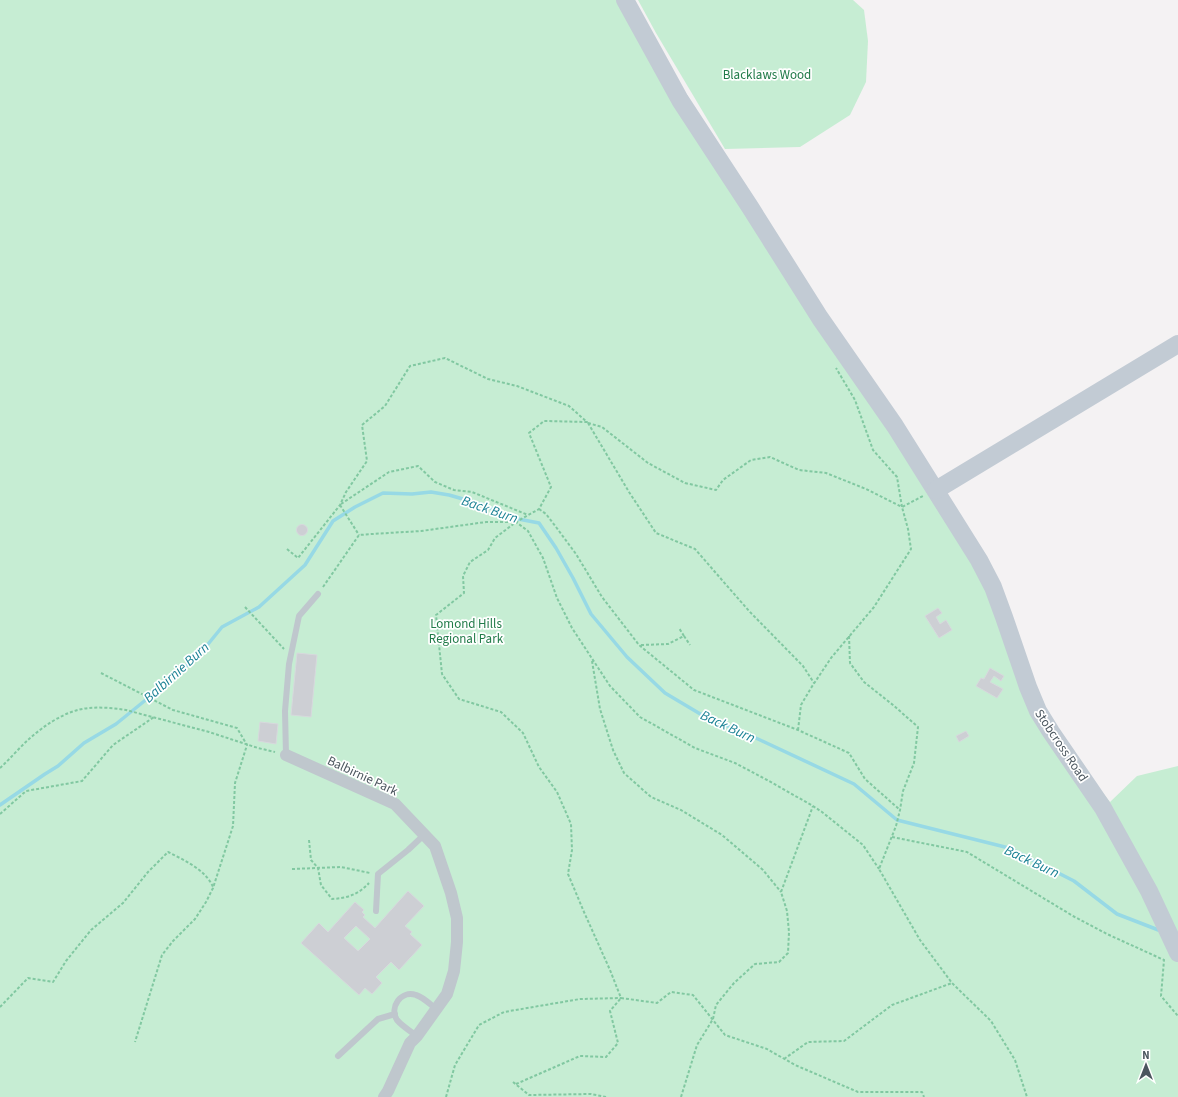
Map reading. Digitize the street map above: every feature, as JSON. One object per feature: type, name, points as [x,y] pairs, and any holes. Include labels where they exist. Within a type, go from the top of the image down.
[{"type":"street","name":"Stobcross Road","points":[[624,0],[680,100],[820,318],[936,490],[979,560],[993,587],[1028,687],[1038,711],[1104,808],[1149,891],[1178,953]]},
{"type":"street","points":[[936,490],[1178,344]]},
{"type":"street","name":"Balbirnie Park","points":[[286,755],[395,804],[435,846],[450,893],[457,918],[457,942],[454,971],[447,994],[417,1036],[410,1043],[386,1095]]},
{"type":"lane","points":[[286,755],[285,711],[290,655],[299,616],[318,594]]},
{"type":"lane","points":[[376,912],[378,874],[424,835]]},
{"type":"lane","points":[[417,1036],[397,1020],[394,1009],[396,1003],[400,998],[411,994],[422,998],[436,1009]]},
{"type":"lane","points":[[338,1056],[378,1019],[395,1014]]},
{"type":"path","points":[[287,549],[298,558],[340,505],[346,492],[367,461],[362,425],[385,406],[410,366],[445,358],[488,379],[517,386],[570,406],[587,422],[656,534],[695,549],[749,611],[803,666],[814,683]]},
{"type":"path","points":[[798,730],[801,705],[814,683],[831,658],[874,607],[911,549],[897,477],[873,450],[855,400],[836,368]]},
{"type":"path","points":[[621,998],[568,874],[572,850],[571,824],[557,792],[539,767],[523,733],[501,712],[459,699],[442,674],[436,615],[464,593],[463,576],[470,562],[488,550],[495,538],[516,522],[539,509],[551,487],[529,432],[544,421],[587,422],[602,427],[648,463],[685,483],[716,490],[723,480],[751,460],[770,457],[799,470],[826,473],[866,489],[902,508]]},
{"type":"path","points":[[340,505],[389,472],[418,466],[436,482],[454,490],[472,492],[528,515]]},
{"type":"path","points":[[902,508],[936,490]]},
{"type":"path","points":[[340,505],[358,536]]},
{"type":"path","points":[[539,509],[546,514],[556,526],[576,554],[602,597],[639,645],[694,690],[798,730],[849,753],[865,779],[900,810]]},
{"type":"path","points":[[318,594],[358,536],[421,531],[486,522],[516,522],[528,531],[543,558],[557,598],[572,628],[610,686],[640,717],[695,748],[734,763],[813,806],[863,845],[879,869],[920,940],[952,983],[991,1021],[1015,1060],[1028,1097]]},
{"type":"path","points":[[246,607],[290,655]]},
{"type":"path","points":[[679,628],[690,645]]},
{"type":"path","points":[[639,645],[668,644],[684,636]]},
{"type":"path","points":[[850,636],[850,663],[864,682],[918,727],[914,763],[903,791],[896,826],[879,869]]},
{"type":"path","points":[[592,659],[600,709],[613,750],[624,773],[651,797],[681,810],[722,835],[763,870],[781,892],[787,911],[789,932],[788,953],[779,962],[755,964],[734,983],[716,1005],[713,1019],[697,1045],[681,1097]]},
{"type":"path","points":[[101,673],[173,710],[237,728],[247,744],[235,784],[233,826],[213,888],[195,919],[173,941],[162,955],[135,1042]]},
{"type":"path","points":[[0,768],[29,739],[50,723],[70,713],[88,708],[114,708],[136,712],[286,755]]},
{"type":"path","points":[[0,814],[26,791],[82,781],[113,745],[154,717]]},
{"type":"path","points":[[781,892],[813,806]]},
{"type":"path","points":[[892,837],[967,852],[1073,916],[1107,934],[1164,960],[1161,996],[1178,1016]]},
{"type":"path","points":[[309,840],[311,860],[318,868],[321,885],[332,899],[345,898],[363,890],[378,874]]},
{"type":"path","points":[[0,1007],[28,978],[53,982],[66,961],[91,930],[123,903],[148,872],[168,852],[191,863],[210,881],[213,888]]},
{"type":"path","points":[[292,869],[341,867],[378,874]]},
{"type":"path","points":[[784,1059],[808,1042],[844,1041],[892,1006],[952,983]]},
{"type":"path","points":[[446,1097],[455,1065],[479,1025],[504,1012],[580,999],[621,998],[657,1003],[671,992],[693,994],[725,1035],[767,1049],[795,1066],[858,1092],[922,1092],[924,1097]]},
{"type":"path","points":[[606,1097],[591,1094],[528,1095],[514,1083],[580,1056],[606,1057],[618,1043],[610,1011],[621,998]]},
{"type":"green space","name":"Lomond Hills Regional Park","points":[[0,0],[625,0],[979,560],[1038,711],[1110,802],[1137,776],[1178,766],[1178,1097],[0,1097]]},
{"type":"green space","name":"Blacklaws Wood","points":[[638,0],[853,0],[864,10],[868,41],[866,82],[850,115],[800,147],[725,149]]},
{"type":"building","points":[[302,524],[306,526],[308,530],[306,534],[302,536],[298,534],[296,530],[298,526]]},
{"type":"building","points":[[938,608],[942,613],[936,617],[940,624],[946,620],[952,630],[939,638],[925,616]]},
{"type":"building","points":[[297,653],[317,655],[311,717],[291,715]]},
{"type":"building","points":[[990,668],[1004,676],[1001,681],[994,676],[990,682],[1003,689],[997,698],[976,686],[981,678],[984,679]]},
{"type":"building","points":[[260,722],[278,724],[276,744],[258,741]]},
{"type":"building","points":[[966,731],[969,736],[959,742],[956,736]]},
{"type":"building","points":[[408,891],[424,906],[405,926],[412,932],[410,934],[422,945],[399,970],[391,962],[376,977],[382,983],[372,994],[365,988],[359,995],[301,943],[319,923],[328,932],[355,902],[364,910],[362,912],[365,915],[363,917],[375,928]],"holes":[[[356,926],[370,939],[358,951],[344,938]]]},
{"type":"waterway","name":"Back Burn","points":[[0,805],[58,766],[84,743],[116,724],[200,654],[222,627],[259,607],[305,565],[333,521],[355,507],[383,493],[412,494],[431,492],[449,495],[484,505],[513,518],[539,523],[556,548],[591,614],[627,657],[665,693],[702,715],[758,739],[854,784],[897,820],[1009,848],[1074,881],[1117,914],[1161,931]]},
{"type":"water label","name":"Balbirnie Burn","points":[[176,672]]}]
